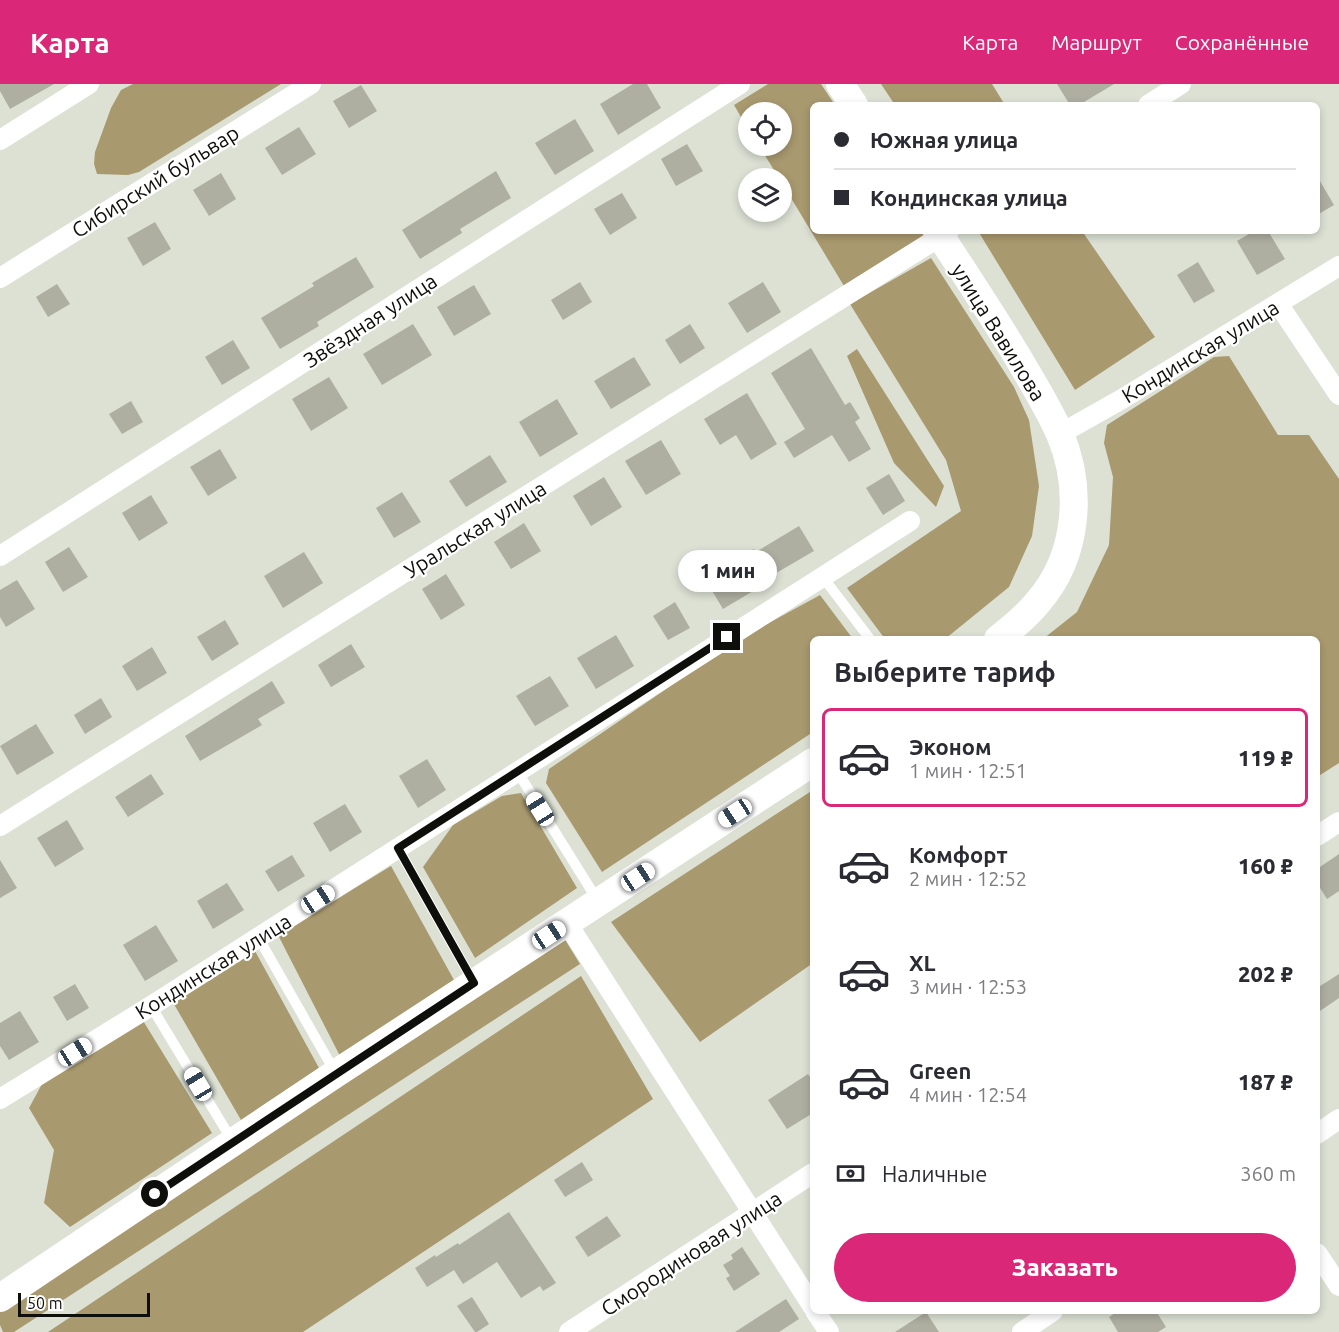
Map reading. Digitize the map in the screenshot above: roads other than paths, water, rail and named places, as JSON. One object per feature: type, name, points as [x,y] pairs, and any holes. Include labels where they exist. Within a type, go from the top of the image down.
[{"type":"street","points":[[0,140],[89,84]]},
{"type":"street","name":"Сибирский бульвар","points":[[0,278],[311,84]]},
{"type":"street","name":"Звёздная улица","points":[[0,556],[740,84]]},
{"type":"street","points":[[840,84],[852,102]]},
{"type":"street","points":[[1153,102],[1181,84]]},
{"type":"street","name":"Уральская улица","points":[[0,826],[940,234]]},
{"type":"street","name":"улица Вавилова","points":[[943,234],[1013,349],[1060,434],[1072,474],[1073,519],[1064,559],[1053,581],[1038,602],[1001,636]]},
{"type":"street","name":"Кондинская улица","points":[[1060,434],[1339,266]]},
{"type":"street","points":[[1279,304],[1339,395]]},
{"type":"street","name":"Кондинская улица","points":[[0,1099],[910,521]]},
{"type":"street","points":[[0,1298],[335,1074],[810,764]]},
{"type":"street","points":[[1320,834],[1339,822]]},
{"type":"street","points":[[567,923],[810,1303]]},
{"type":"street","points":[[1320,1132],[1339,1119]]},
{"type":"street","name":"Смородиновая улица","points":[[569,1332],[810,1175]]},
{"type":"street","points":[[1320,1257],[1339,1286]]},
{"type":"street","points":[[817,1314],[829,1332]]},
{"type":"street","points":[[1022,1332],[1049,1314]]},
{"type":"lane","points":[[822,576],[868,636]]},
{"type":"lane","points":[[517,771],[599,902]]},
{"type":"lane","points":[[398,848],[474,983]]},
{"type":"lane","points":[[258,937],[335,1074]]},
{"type":"lane","points":[[151,1005],[233,1142]]}]
